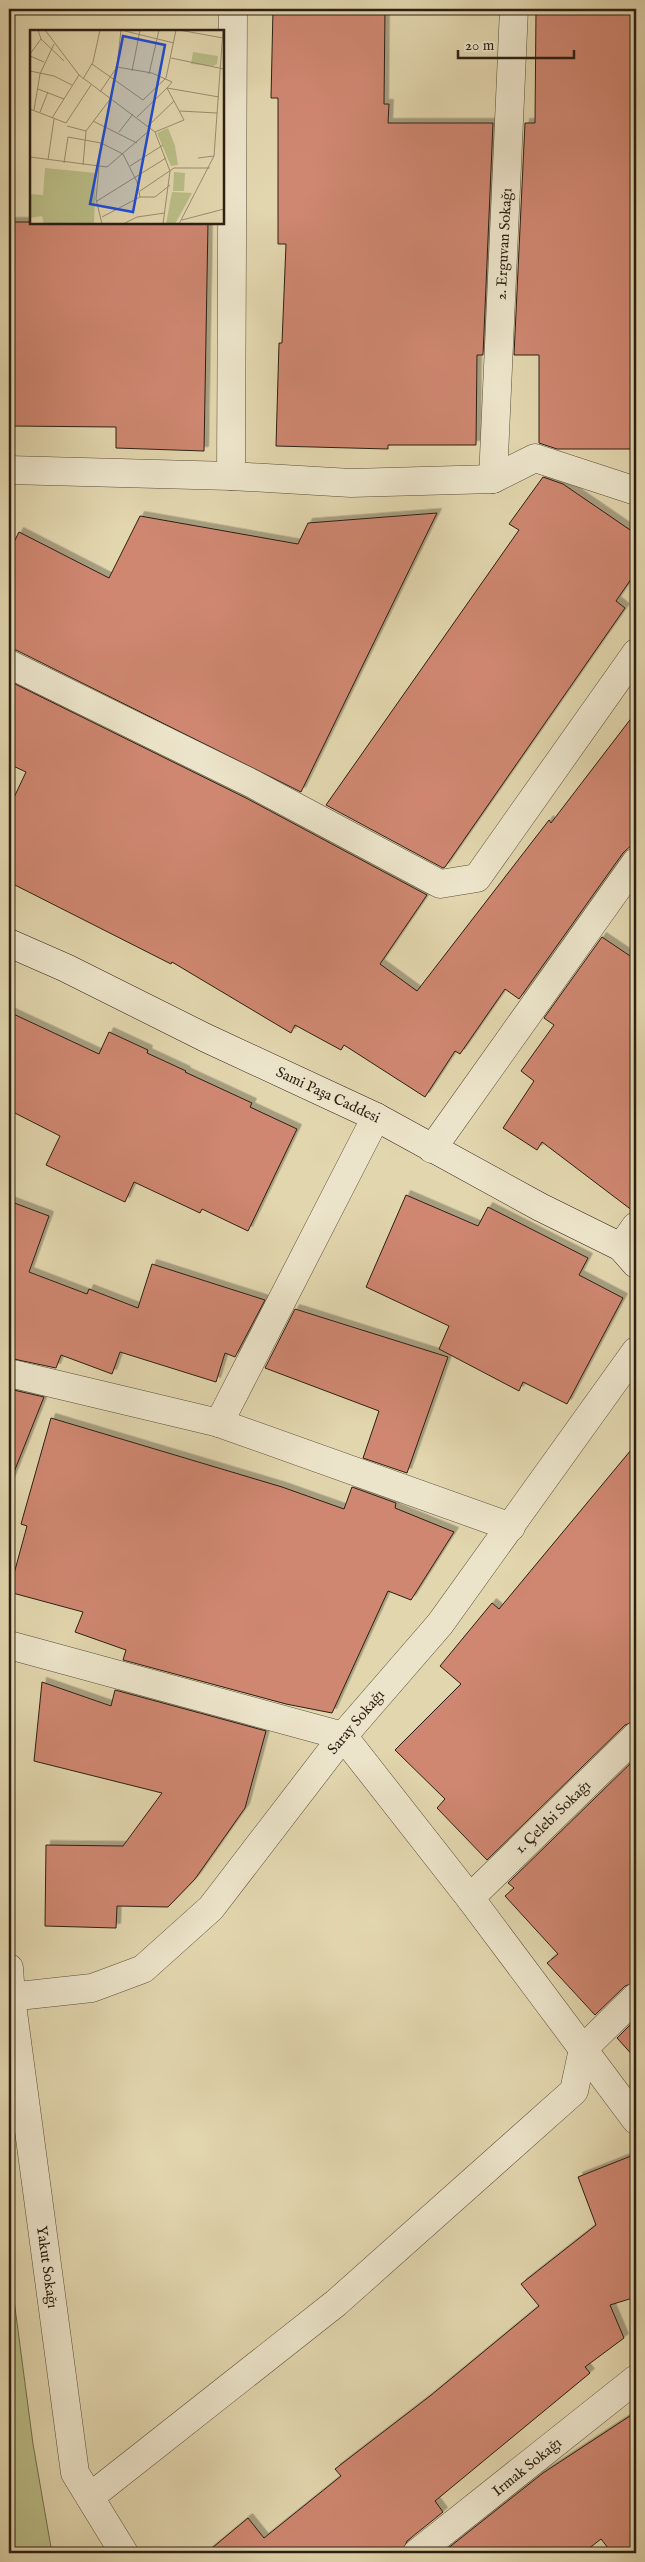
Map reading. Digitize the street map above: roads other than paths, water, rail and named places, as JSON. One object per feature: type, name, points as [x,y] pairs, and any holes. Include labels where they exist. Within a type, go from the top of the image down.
[{"type":"street","points":[[231,476],[234,9]]},
{"type":"street","name":"2. Erguvan Sokağı","points":[[493,480],[514,9]]},
{"type":"street","points":[[9,470],[231,476],[351,483],[493,480],[535,458],[636,491]]},
{"type":"street","points":[[9,664],[253,784],[440,884],[477,878],[636,654]]},
{"type":"street","points":[[432,1149],[636,862]]},
{"type":"street","name":"Sami Paşa Caddesi","points":[[9,943],[66,968],[330,1097],[376,1117],[628,1256]]},
{"type":"street","points":[[219,1423],[376,1117]]},
{"type":"street","points":[[628,1256],[636,1226]]},
{"type":"street","name":"Saray Sokağı","points":[[10,1997],[92,1988],[143,1969],[211,1908],[343,1736],[440,1624],[636,1351]]},
{"type":"street","points":[[9,1373],[219,1423],[511,1527]]},
{"type":"street","points":[[9,1645],[343,1736],[470,1898],[636,2120]]},
{"type":"street","name":"1. Çelebi Sokağı","points":[[470,1898],[636,1736]]},
{"type":"street","name":"Yakut Sokağı","points":[[9,1968],[10,1997],[75,2472],[124,2553]]},
{"type":"street","points":[[90,2497],[336,2303],[574,2091],[583,2048],[636,1997]]},
{"type":"street","name":"Irmak Sokağı","points":[[417,2553],[636,2379]]}]
